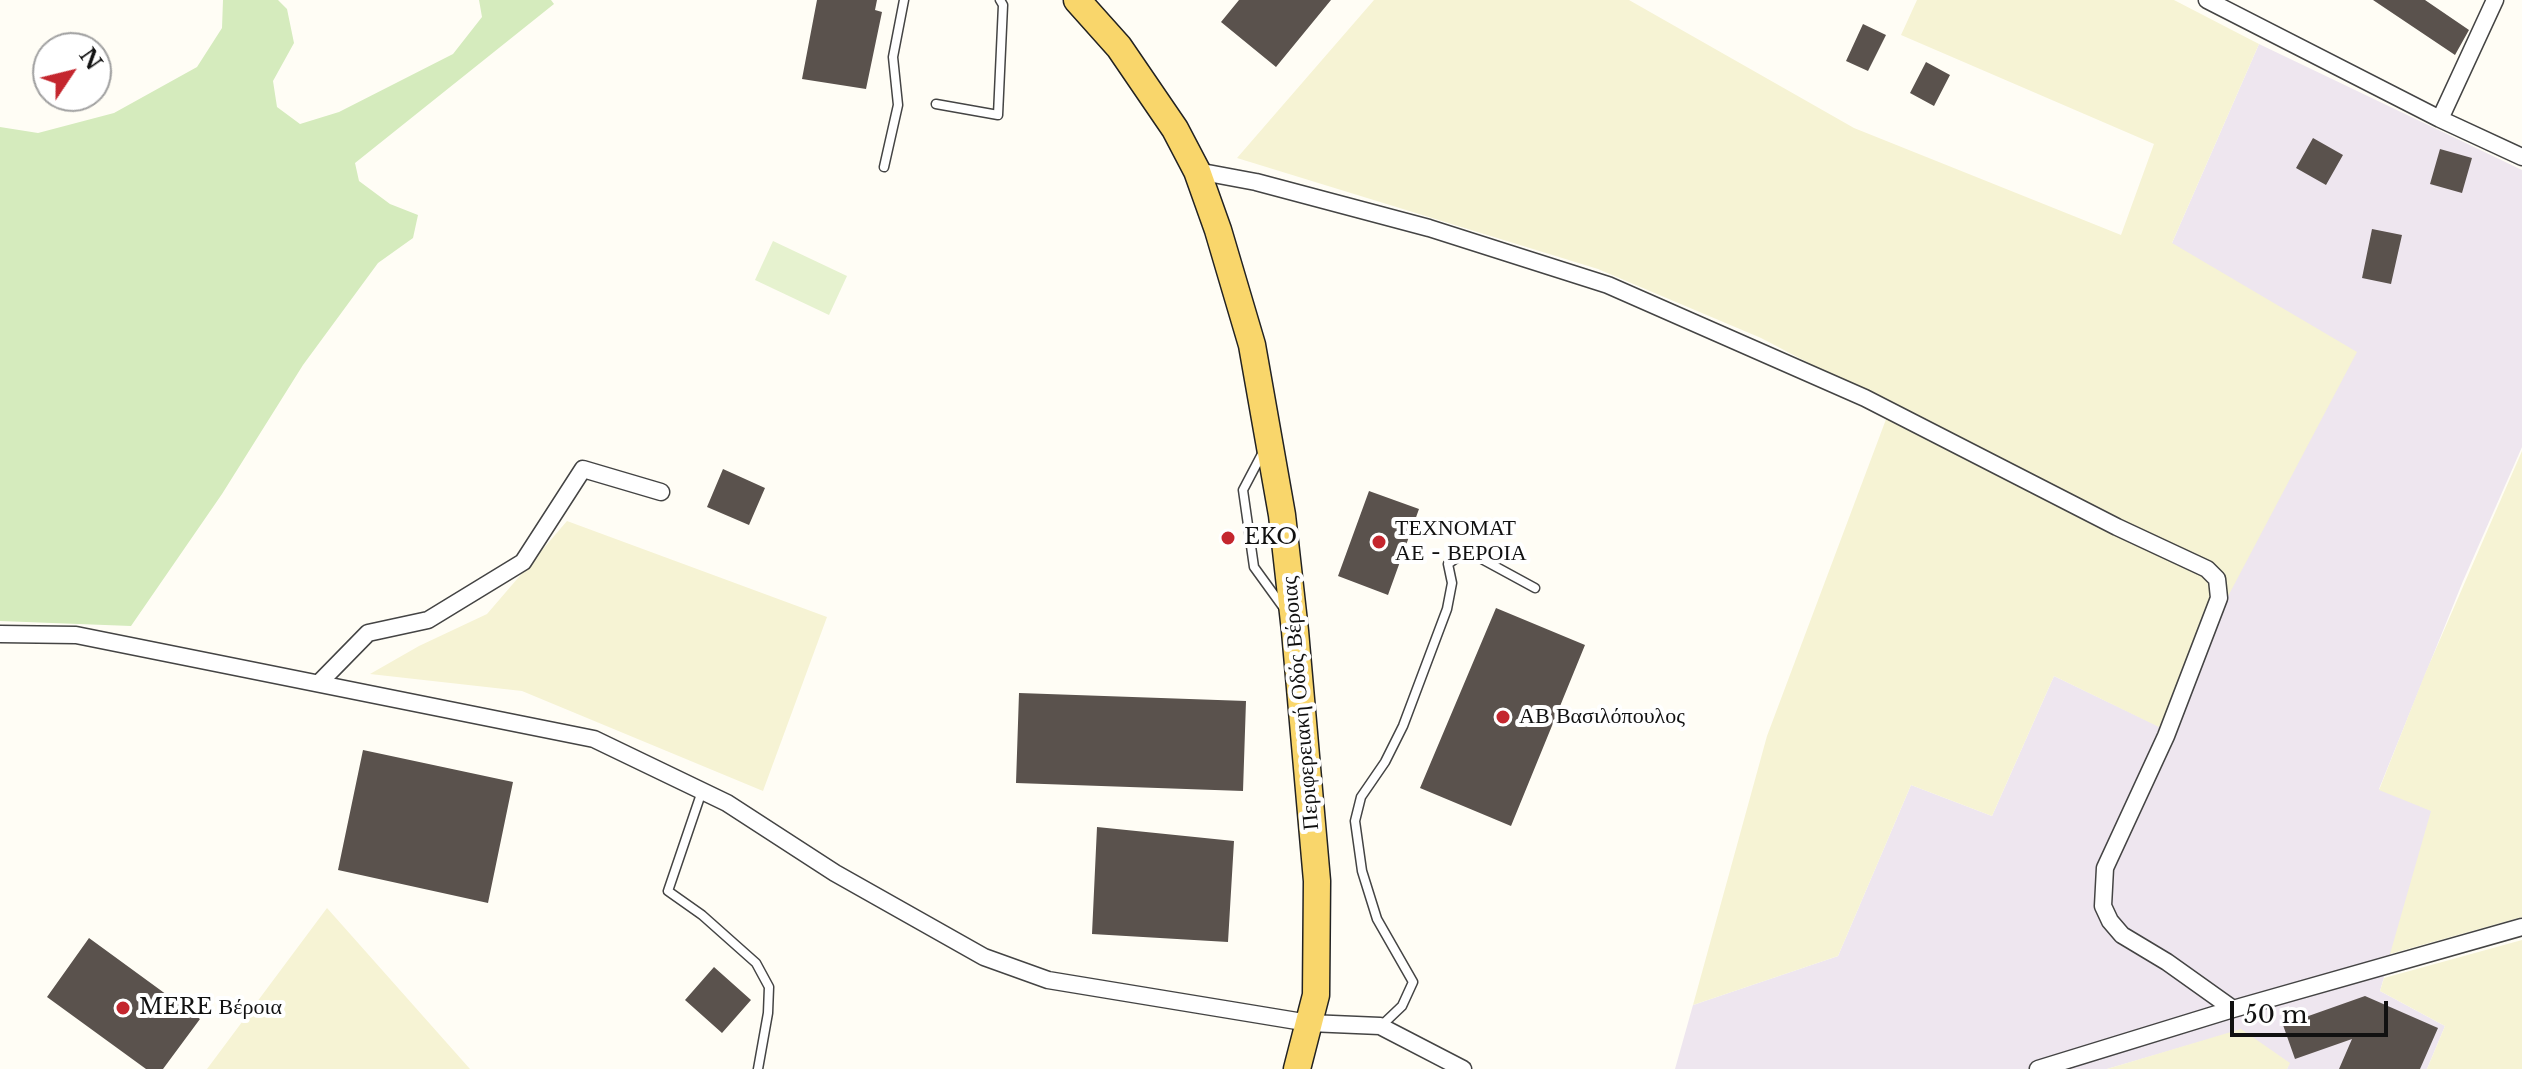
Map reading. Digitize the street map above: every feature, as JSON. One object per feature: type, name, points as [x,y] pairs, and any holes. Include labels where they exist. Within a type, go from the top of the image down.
[{"type":"main road","name":"Περιφερειακή Οδός Βέροιας","points":[[1077,0],[1119,47],[1175,129],[1197,171],[1252,345],[1282,515],[1317,881],[1316,995],[1297,1069]]},
{"type":"street","points":[[2207,0],[2440,119],[2522,157]]},
{"type":"street","points":[[2440,119],[2495,0]]},
{"type":"street","points":[[1197,171],[1256,182],[1429,228],[1608,285],[1865,398],[2117,527],[2207,569],[2217,579],[2219,598],[2166,736],[2105,868],[2103,906],[2122,935],[2167,962],[2233,1009]]},
{"type":"street","points":[[319,683],[368,633],[428,620],[523,562],[583,469],[661,492]]},
{"type":"street","points":[[0,634],[76,635],[594,739],[727,803],[835,873],[984,957],[1048,980],[1309,1023],[1380,1026],[1463,1069]]},
{"type":"street","points":[[2038,1069],[2233,1009],[2522,927]]},
{"type":"lane","points":[[884,167],[898,105],[893,57],[904,0]]},
{"type":"lane","points":[[936,104],[998,115],[1003,5],[1000,0]]},
{"type":"lane","points":[[1380,1026],[1402,1006],[1413,982],[1377,919],[1362,871],[1355,821],[1361,797],[1385,762],[1403,726],[1447,609],[1452,583],[1448,564],[1458,557],[1478,557],[1535,588]]},
{"type":"lane","points":[[702,791],[668,891],[702,915],[756,963],[769,987],[768,1013],[758,1069]]},
{"type":"shaded area","points":[[1374,0],[1629,0],[1854,128],[2121,235],[2154,144],[1901,35],[1917,0],[2174,0],[2259,44],[2172,243],[2357,352],[2159,727],[2054,676],[1992,816],[1911,785],[1838,956],[1693,1005],[1767,736],[1891,406],[1761,338],[1598,269],[1237,158]]},
{"type":"shaded area","points":[[2259,44],[2522,170],[2522,447],[2463,581],[2379,789],[2432,811],[2380,991],[2445,1026],[2427,1069],[2287,1069],[2289,1063],[2240,1030],[2107,1069],[1675,1069],[1693,1005],[1838,956],[1911,785],[1992,816],[2054,676],[2160,727],[2172,243]]},
{"type":"shaded area","points":[[2522,451],[2522,917],[2390,954],[2431,811],[2379,790],[2425,674]]},
{"type":"shaded area","points":[[567,521],[827,617],[763,791],[522,691],[370,674],[419,646],[487,614]]},
{"type":"shaded area","points":[[327,908],[470,1069],[207,1069]]},
{"type":"shaded area","points":[[2522,940],[2522,1069],[2427,1069],[2445,1026],[2380,991],[2384,978]]},
{"type":"shaded area","points":[[2241,1029],[2290,1063],[2287,1069],[2107,1069]]},
{"type":"green space","points":[[223,0],[278,0],[287,9],[294,43],[273,81],[277,107],[300,124],[339,112],[453,54],[482,17],[479,0],[551,0],[554,4],[355,163],[359,181],[390,204],[418,215],[413,238],[378,263],[303,365],[222,494],[131,626],[0,621],[0,127],[38,133],[114,113],[197,67],[222,28]]},
{"type":"green space","points":[[773,241],[847,276],[829,315],[755,280]]},
{"type":"building","points":[[817,0],[877,0],[875,10],[882,12],[866,89],[802,79]]},
{"type":"building","points":[[1239,0],[1331,0],[1276,67],[1221,22]]},
{"type":"building","points":[[2373,0],[2425,0],[2469,30],[2455,55]]},
{"type":"building","points":[[1863,24],[1886,35],[1868,71],[1846,61]]},
{"type":"building","points":[[1926,62],[1950,75],[1934,106],[1910,93]]},
{"type":"building","points":[[2313,138],[2343,155],[2326,185],[2296,168]]},
{"type":"building","points":[[2440,149],[2472,158],[2462,193],[2430,184]]},
{"type":"building","points":[[2372,229],[2402,235],[2391,284],[2362,278]]},
{"type":"building","points":[[723,469],[765,488],[749,525],[707,507]]},
{"type":"building","name":"ΤΕΧΝΟΜΑΤ ΑΕ - ΒΕΡΟΙΑ","points":[[1369,491],[1419,509],[1388,595],[1338,576]]},
{"type":"building","name":"ΑΒ Βασιλόπουλος","points":[[1496,608],[1585,645],[1511,826],[1420,788]]},
{"type":"building","points":[[1019,693],[1246,701],[1243,791],[1016,783]]},
{"type":"building","points":[[363,750],[513,782],[488,903],[338,870]]},
{"type":"building","points":[[1097,827],[1234,841],[1228,942],[1092,934]]},
{"type":"building","name":"MERE Βέροια","points":[[89,938],[200,1019],[163,1069],[146,1069],[47,997]]},
{"type":"building","points":[[714,967],[751,1000],[722,1033],[685,1000]]},
{"type":"building","points":[[2365,996],[2438,1028],[2420,1069],[2339,1069],[2352,1039],[2295,1059],[2283,1025]]},
{"type":"place","name":"EKO","points":[[1228,538]]},
{"type":"place","name":"ΤΕΧΝΟΜΑΤ ΑΕ - ΒΕΡΟΙΑ","points":[[1379,542]]},
{"type":"place","name":"ΑΒ Βασιλόπουλος","points":[[1503,717]]},
{"type":"place","name":"MERE Βέροια","points":[[123,1008]]}]
